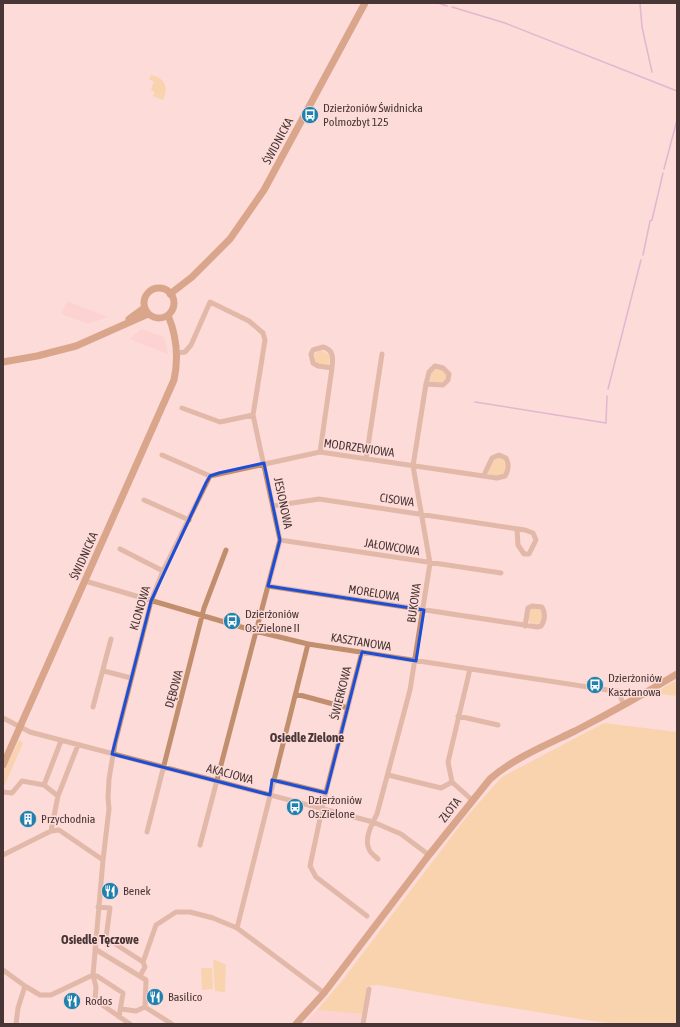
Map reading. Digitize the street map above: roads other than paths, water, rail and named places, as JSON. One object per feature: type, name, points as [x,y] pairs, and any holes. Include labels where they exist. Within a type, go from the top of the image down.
[{"type":"street","name":"ŚWIDNICKA","points":[[172,296],[230,238],[264,190],[365,3]]},
{"type":"street","points":[[162,288],[172,296],[173,309],[165,316],[158,318],[146,311],[144,299],[152,289],[162,288]]},
{"type":"street","name":"JESIONOWA","points":[[177,353],[185,352],[191,345],[210,302],[249,321],[263,333],[265,346],[253,415],[280,540],[200,845]]},
{"type":"street","points":[[3,362],[37,356],[76,346],[119,326],[146,311]]},
{"type":"street","name":"ŚWIDNICKA","points":[[3,765],[174,380],[177,353],[176,343],[165,316]]},
{"type":"street","points":[[320,452],[332,368],[333,355],[330,351],[323,347],[313,350],[311,354],[313,363],[318,366],[332,368]]},
{"type":"street","points":[[366,459],[382,354]]},
{"type":"street","name":"BUKOWA","points":[[378,859],[369,851],[368,846],[373,822],[388,775],[416,661],[430,563],[413,466],[426,384],[429,372],[435,366],[442,368],[449,374],[448,380],[443,385],[426,384]]},
{"type":"street","points":[[182,408],[220,422],[253,415]]},
{"type":"street","name":"MODRZEWIOWA","points":[[210,476],[320,452],[497,478],[505,476],[508,468],[506,458],[503,455],[492,458],[484,475]]},
{"type":"street","points":[[162,455],[210,476]]},
{"type":"street","name":"KLONOWA","points":[[130,1024],[95,1000],[96,987],[93,975],[98,907],[110,809],[108,793],[112,754],[151,601],[164,570],[210,476]]},
{"type":"street","name":"CISOWA","points":[[273,506],[319,499],[422,514],[530,531],[536,536],[536,543],[529,554],[524,554],[519,549],[517,529]]},
{"type":"street","points":[[144,500],[189,520]]},
{"type":"street","name":"JAŁOWCOWA","points":[[280,540],[501,574]]},
{"type":"street","points":[[120,549],[164,570]]},
{"type":"street","name":"DĘBOWA","points":[[147,832],[202,616],[226,550]]},
{"type":"street","name":"KASZTANOWA","points":[[85,581],[255,631],[308,644],[618,691],[638,696]]},
{"type":"street","name":"MORELOWA","points":[[268,586],[525,626],[542,626],[545,617],[542,607],[532,606],[528,608],[525,626]]},
{"type":"street","points":[[93,707],[104,671],[111,639]]},
{"type":"street","points":[[237,928],[308,644]]},
{"type":"street","name":"ŚWIERKOWA","points":[[362,652],[326,793],[310,866],[316,877],[367,916]]},
{"type":"street","points":[[470,669],[448,762],[452,782],[472,800]]},
{"type":"street","points":[[104,671],[131,678]]},
{"type":"street","name":"ZŁOTA","points":[[296,1024],[324,993],[429,855],[490,779],[499,771],[624,705],[677,674]]},
{"type":"street","points":[[618,691],[624,705]]},
{"type":"street","points":[[296,694],[348,708]]},
{"type":"street","points":[[458,716],[498,725]]},
{"type":"street","name":"AKACJOWA","points":[[3,718],[19,728],[61,741],[373,822],[401,834],[429,855]]},
{"type":"street","points":[[44,785],[61,741]]},
{"type":"street","points":[[51,831],[58,796],[78,745]]},
{"type":"street","points":[[388,775],[441,788],[452,782]]},
{"type":"street","points":[[273,780],[326,793]]},
{"type":"street","points":[[3,792],[12,793],[22,782],[44,785],[58,796]]},
{"type":"street","points":[[3,855],[51,831],[59,830],[103,860]]},
{"type":"street","points":[[98,907],[110,908],[106,938],[143,962]]},
{"type":"street","points":[[140,976],[145,967],[143,962],[156,925],[176,912],[190,912],[218,920],[237,928],[324,993]]},
{"type":"street","points":[[95,949],[146,980],[145,1006]]},
{"type":"street","points":[[3,970],[40,995],[51,995],[93,975],[97,976],[123,993],[120,1018]]},
{"type":"street","points":[[16,1024],[18,1008],[25,986]]},
{"type":"street","points":[[363,1024],[369,989]]},
{"type":"street","points":[[121,1009],[136,1011],[145,1006]]},
{"type":"street","points":[[145,1006],[172,1024]]},
{"type":"waterway","points":[[438,3],[447,6]]},
{"type":"waterway","points":[[640,3],[642,27],[652,72]]},
{"type":"waterway","points":[[452,7],[505,23],[677,91]]},
{"type":"waterway","points":[[664,169],[677,120]]},
{"type":"waterway","points":[[643,255],[650,221],[652,220],[663,173]]},
{"type":"waterway","points":[[608,389],[641,260]]},
{"type":"waterway","points":[[475,402],[606,423],[607,396]]},
{"type":"place","name":"Dzierżoniów Świdnicka Polmozbyt 125","points":[[310,115]]},
{"type":"place","name":"Dzierżoniów Os.Zielone II","points":[[232,621]]},
{"type":"place","name":"Dzierżoniów Kasztanowa","points":[[595,685]]},
{"type":"place","name":"Dzierżoniów Os.Zielone","points":[[295,807]]},
{"type":"place","name":"Przychodnia","points":[[28,819]]},
{"type":"place","name":"Benek","points":[[110,891]]},
{"type":"place","name":"Basilico","points":[[155,997]]},
{"type":"place","name":"Rodos","points":[[72,1001]]},
{"type":"district","name":"Osiedle Zielone","points":[[307,737]]},
{"type":"district","name":"Osiedle Tęczowe","points":[[100,939]]}]
